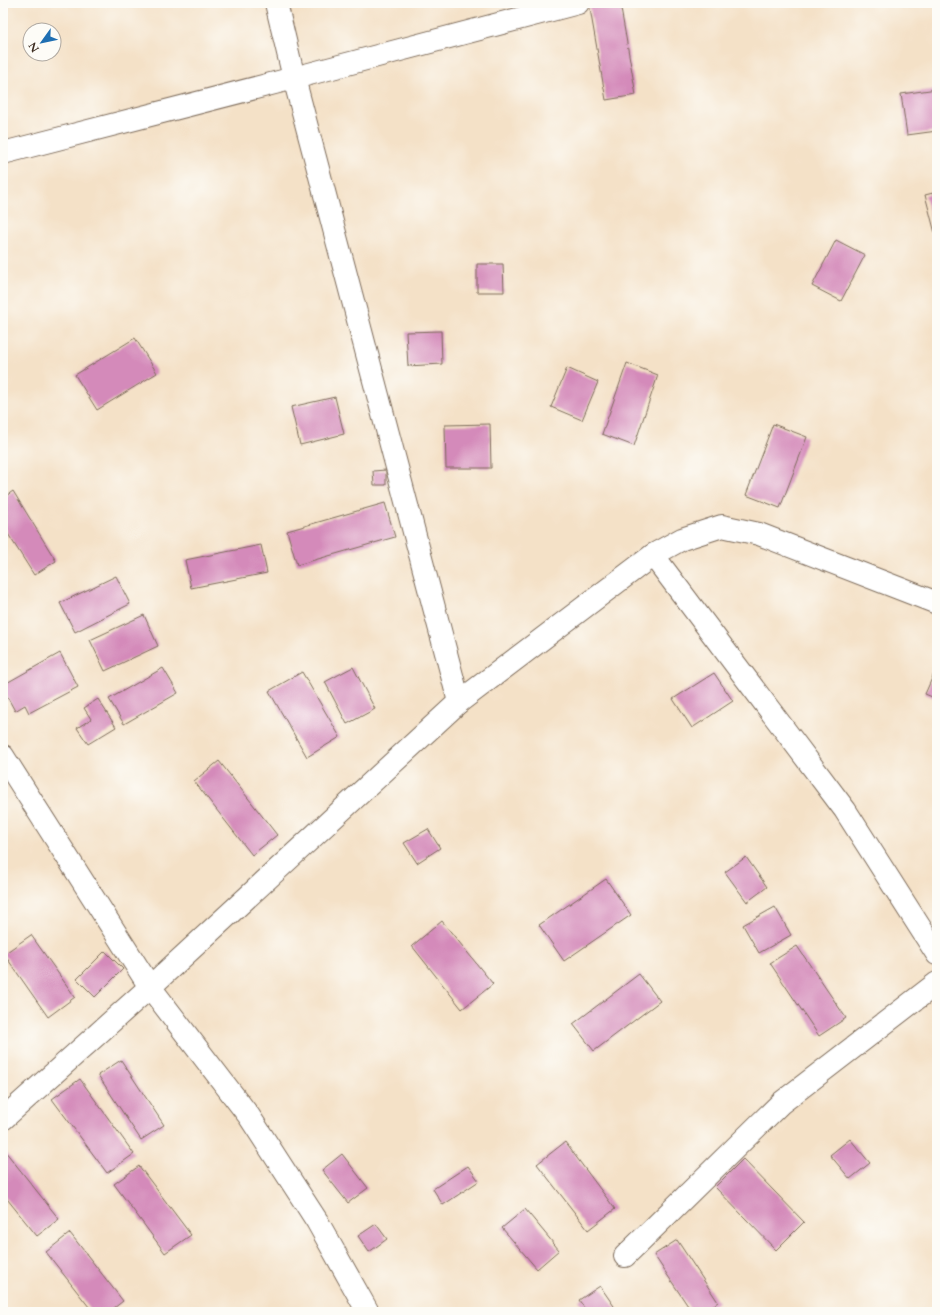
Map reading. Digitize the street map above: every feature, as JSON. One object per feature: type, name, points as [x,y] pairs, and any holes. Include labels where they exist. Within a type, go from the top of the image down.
[{"type":"street","points":[[276,3],[294,78],[459,702]]},
{"type":"street","points":[[3,153],[578,3]]},
{"type":"street","points":[[3,1119],[150,987],[459,702],[654,555],[682,538],[722,526],[759,534],[937,603]]},
{"type":"street","points":[[654,555],[845,810],[937,954]]},
{"type":"street","points":[[3,756],[150,987],[249,1116],[317,1221],[368,1312]]},
{"type":"street","points":[[625,1256],[781,1103],[937,983]]},
{"type":"building","points":[[589,3],[620,3],[636,95],[606,100]]},
{"type":"building","points":[[937,89],[937,131],[907,135],[901,94]]},
{"type":"building","points":[[937,192],[937,236],[936,237],[925,195]]},
{"type":"building","points":[[836,240],[865,255],[841,301],[812,286]]},
{"type":"building","points":[[477,264],[503,264],[504,292],[477,292]]},
{"type":"building","points":[[441,331],[442,364],[408,366],[406,332]]},
{"type":"building","points":[[135,338],[157,373],[97,410],[75,375]]},
{"type":"building","points":[[627,363],[658,375],[634,446],[602,434]]},
{"type":"building","points":[[567,368],[598,382],[582,420],[551,407]]},
{"type":"building","points":[[335,397],[344,434],[300,445],[291,407]]},
{"type":"building","points":[[490,424],[491,468],[446,468],[445,425]]},
{"type":"building","points":[[773,424],[807,437],[780,508],[746,495]]},
{"type":"building","points":[[386,470],[386,485],[374,485],[373,471]]},
{"type":"building","points":[[13,491],[56,561],[34,575],[3,526],[3,498]]},
{"type":"building","points":[[385,503],[395,537],[297,565],[287,531]]},
{"type":"building","points":[[261,545],[267,573],[191,588],[185,560]]},
{"type":"building","points":[[116,576],[130,604],[75,632],[60,603]]},
{"type":"building","points":[[144,615],[158,646],[105,671],[90,640]]},
{"type":"building","points":[[60,653],[78,687],[29,713],[25,705],[15,711],[3,689],[3,685]]},
{"type":"building","points":[[353,667],[375,709],[347,724],[325,682]]},
{"type":"building","points":[[937,667],[937,699],[925,694]]},
{"type":"building","points":[[163,668],[178,693],[124,724],[109,699]]},
{"type":"building","points":[[302,672],[340,737],[307,757],[269,691]]},
{"type":"building","points":[[714,673],[733,701],[692,728],[673,699]]},
{"type":"building","points":[[98,699],[116,727],[88,744],[77,728],[91,719],[84,708]]},
{"type":"building","points":[[219,761],[277,835],[252,855],[194,781]]},
{"type":"building","points":[[428,829],[440,848],[417,863],[404,843]]},
{"type":"building","points":[[746,857],[767,887],[747,902],[725,872]]},
{"type":"building","points":[[606,879],[631,915],[564,961],[539,925]]},
{"type":"building","points":[[775,907],[791,935],[759,953],[743,925]]},
{"type":"building","points":[[442,921],[493,984],[462,1009],[412,946]]},
{"type":"building","points":[[31,935],[75,997],[48,1017],[4,954]]},
{"type":"building","points":[[797,946],[846,1018],[819,1036],[770,963]]},
{"type":"building","points":[[105,951],[123,969],[95,997],[77,979]]},
{"type":"building","points":[[639,974],[660,1001],[594,1051],[573,1024]]},
{"type":"building","points":[[121,1060],[164,1125],[141,1140],[98,1075]]},
{"type":"building","points":[[80,1079],[134,1154],[107,1173],[52,1099]]},
{"type":"building","points":[[850,1139],[870,1163],[850,1179],[830,1155]]},
{"type":"building","points":[[565,1142],[615,1209],[588,1230],[537,1164]]},
{"type":"building","points":[[5,1151],[59,1219],[37,1236],[3,1194],[3,1153]]},
{"type":"building","points":[[342,1154],[368,1188],[348,1203],[322,1170]]},
{"type":"building","points":[[743,1159],[804,1222],[776,1250],[715,1187]]},
{"type":"building","points":[[139,1166],[191,1235],[165,1253],[114,1184]]},
{"type":"building","points":[[468,1166],[479,1181],[443,1205],[433,1189]]},
{"type":"building","points":[[525,1209],[559,1250],[537,1269],[502,1228]]},
{"type":"building","points":[[376,1224],[387,1239],[369,1252],[358,1236]]},
{"type":"building","points":[[70,1233],[123,1301],[109,1312],[93,1312],[46,1252]]},
{"type":"building","points":[[677,1240],[718,1302],[704,1312],[692,1312],[654,1255]]},
{"type":"building","points":[[600,1286],[618,1312],[587,1312],[579,1300]]}]
